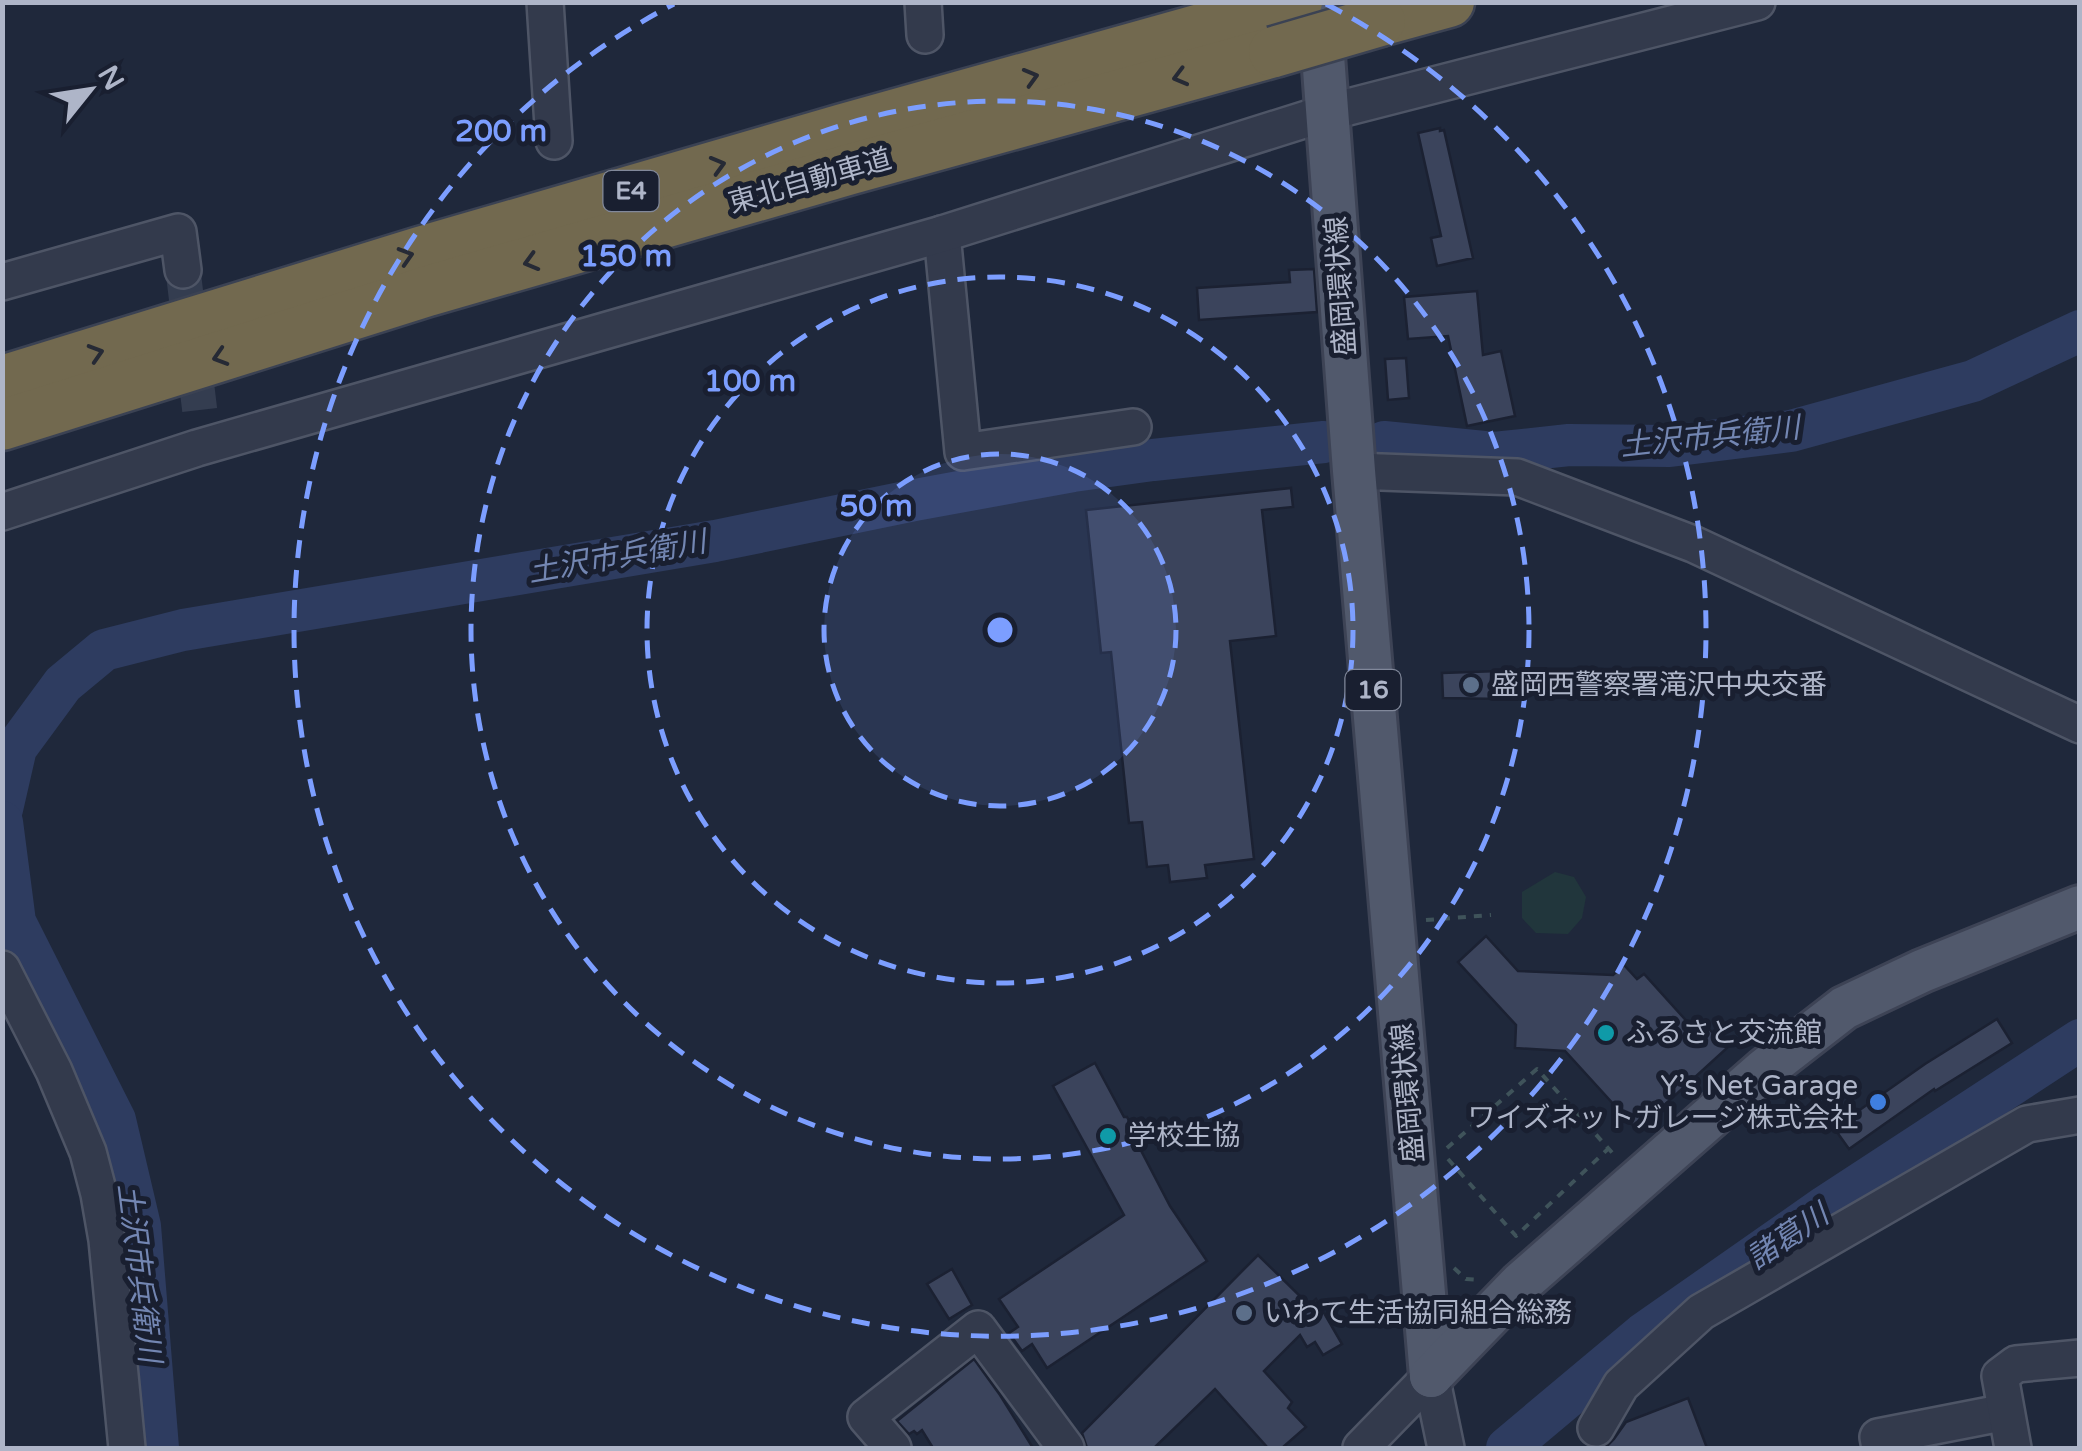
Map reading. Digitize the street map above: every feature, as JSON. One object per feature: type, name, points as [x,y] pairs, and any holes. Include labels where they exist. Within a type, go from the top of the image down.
[{"type":"highway","name":"東北自動車道","points":[[2,382],[438,247],[843,129],[1278,22],[1380,21],[1448,2]]},
{"type":"highway","name":"東北自動車道","points":[[2,425],[428,291],[870,163],[1278,22]]},
{"type":"main road","name":"盛岡環状線","points":[[1320,2],[1354,471],[1431,1376]]},
{"type":"main road","points":[[1431,1376],[1521,1282],[1764,1070],[1844,1008],[1922,971],[2080,908]]},
{"type":"street","points":[[545,2],[554,141]]},
{"type":"street","points":[[2,512],[199,434],[942,234],[1329,112],[1757,2]]},
{"type":"street","points":[[2,282],[178,232],[183,270]]},
{"type":"street","points":[[942,234],[964,452],[1133,427]]},
{"type":"street","points":[[1354,471],[1517,478],[1693,544],[2080,724]]},
{"type":"street","points":[[2,969],[60,1087],[88,1152],[100,1194],[108,1240],[127,1448]]},
{"type":"street","points":[[1596,1428],[1622,1385],[1702,1312],[2027,1124],[2080,1115]]},
{"type":"street","points":[[893,1448],[866,1417],[978,1329],[1066,1448]]},
{"type":"street","points":[[2013,1448],[2000,1376],[2016,1364],[2080,1358]]},
{"type":"street","points":[[1431,1376],[1445,1447]]},
{"type":"street","points":[[1361,1448],[1431,1376]]},
{"type":"street","points":[[1880,1448],[1878,1437],[2006,1412]]},
{"type":"path","points":[[1424,920],[1491,915]]},
{"type":"path","points":[[1442,1153],[1538,1068],[1624,1165]]},
{"type":"path","points":[[1441,1136],[1443,1170]]},
{"type":"path","points":[[1442,1153],[1516,1236],[1608,1148]]},
{"type":"path","points":[[1448,1256],[1466,1278],[1484,1280]]},
{"type":"green space","points":[[1555,872],[1574,877],[1586,897],[1582,918],[1568,934],[1536,933],[1522,918],[1522,892]]},
{"type":"building","points":[[1444,130],[1473,258],[1437,266],[1431,238],[1441,236],[1418,133]]},
{"type":"building","points":[[1314,269],[1317,312],[1199,320],[1197,288],[1290,282],[1289,270]]},
{"type":"building","points":[[1477,291],[1483,355],[1501,351],[1515,416],[1467,426],[1448,336],[1408,339],[1404,297]]},
{"type":"building","points":[[1406,358],[1409,398],[1388,400],[1385,359]]},
{"type":"building","points":[[1291,488],[1293,507],[1262,510],[1276,636],[1230,641],[1254,859],[1205,865],[1207,878],[1170,882],[1168,865],[1147,867],[1142,822],[1129,823],[1111,652],[1101,653],[1086,510]]},
{"type":"building","name":"盛岡西警察署滝沢中央交番","points":[[1499,671],[1501,699],[1443,698],[1442,673]]},
{"type":"building","name":"ふるさと交流館","points":[[1486,936],[1518,971],[1613,975],[1624,965],[1637,979],[1644,974],[1701,1037],[1709,1029],[1727,1048],[1637,1130],[1565,1051],[1515,1048],[1516,1025],[1458,962]]},
{"type":"building","points":[[1997,1019],[2012,1043],[1934,1089],[1849,1149],[1834,1128]]},
{"type":"building","points":[[1095,1063],[1136,1134],[1134,1137],[1170,1206],[1207,1261],[1047,1368],[1032,1344],[1022,1351],[1009,1333],[1018,1327],[999,1299],[1124,1215],[1053,1086]]},
{"type":"building","points":[[1258,1255],[1309,1305],[1316,1299],[1342,1344],[1323,1355],[1315,1342],[1307,1347],[1300,1335],[1264,1371],[1292,1402],[1288,1408],[1306,1427],[1282,1448],[1268,1448],[1215,1389],[1154,1448],[1087,1448],[1082,1433]]},
{"type":"building","points":[[952,1269],[972,1305],[949,1319],[927,1284]]},
{"type":"building","points":[[974,1359],[1033,1448],[933,1448],[922,1430],[909,1434],[897,1421]]},
{"type":"building","points":[[1688,1398],[1707,1448],[1599,1448],[1607,1446],[1626,1422]]},
{"type":"waterway","name":"土沢市兵衛川","points":[[1384,442],[1494,453],[1569,445],[1670,446],[1791,431],[1973,381],[2080,331]]},
{"type":"waterway","name":"土沢市兵衛川","points":[[2,809],[16,748],[63,684],[104,650],[183,630],[715,541],[1073,471],[1324,442]]},
{"type":"waterway","name":"土沢市兵衛川","points":[[2,822],[15,922],[115,1120],[140,1226],[158,1448]]},
{"type":"waterway","points":[[2,922],[15,922]]},
{"type":"waterway","name":"諸葛川","points":[[1507,1448],[1643,1334],[1826,1206],[2080,1040]]},
{"type":"tunnel","points":[[183,270],[201,421]]},
{"type":"place","name":"盛岡西警察署滝沢中央交番","points":[[1471,685]]},
{"type":"place","name":"ふるさと交流館","points":[[1606,1033]]},
{"type":"place","name":"Y’s Net Garage ワイズネットガレージ株式会社","points":[[1878,1102]]},
{"type":"place","name":"学校生協","points":[[1108,1136]]},
{"type":"place","name":"いわて生活協同組合総務","points":[[1244,1313]]}]
